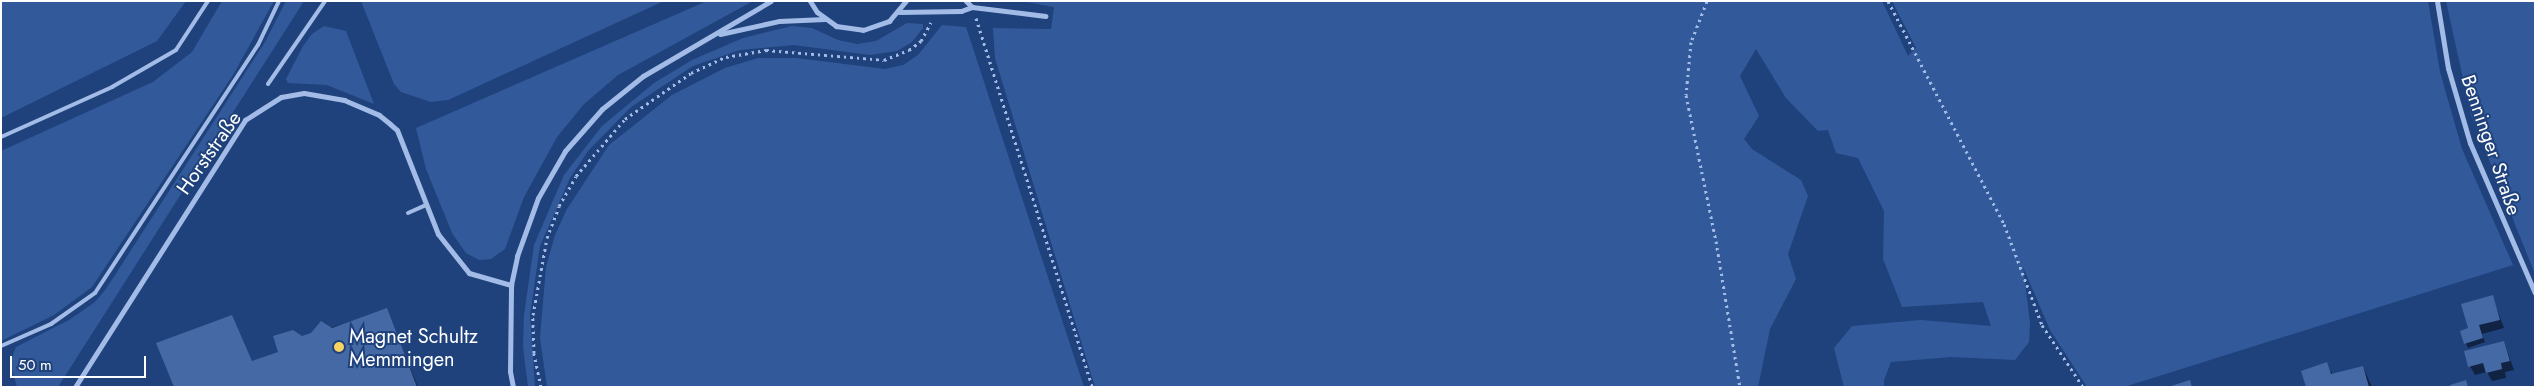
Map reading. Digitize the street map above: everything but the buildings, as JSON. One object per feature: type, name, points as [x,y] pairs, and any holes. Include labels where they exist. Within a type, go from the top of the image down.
[{"type":"street","points":[[513,387],[510,371],[511,285],[517,256],[538,198],[565,151],[583,128],[643,76],[717,35],[771,1]]},
{"type":"street","points":[[810,1],[825,19]]},
{"type":"street","points":[[717,35],[779,21],[825,19],[850,30],[863,30],[883,24],[899,12],[906,1]]},
{"type":"street","points":[[966,1],[972,7]]},
{"type":"street","name":"Benninger Straße","points":[[2437,1],[2448,68],[2470,143],[2507,235],[2535,293]]},
{"type":"street","points":[[899,12],[961,11],[972,7],[1045,16]]},
{"type":"street","name":"Horststraße","points":[[75,387],[246,120],[281,96],[320,94],[344,100],[379,115],[397,130],[438,234],[469,272],[511,285]]},
{"type":"lane","points":[[1,137],[112,87],[176,50],[208,1]]},
{"type":"lane","points":[[1,346],[51,324],[95,293],[258,45],[279,1]]},
{"type":"lane","points":[[268,84],[325,1]]},
{"type":"lane","points":[[408,213],[426,205]]},
{"type":"path","points":[[1707,1],[1691,42],[1686,96],[1716,241],[1740,387]]},
{"type":"path","points":[[1888,1],[2004,224],[2042,325],[2083,387]]},
{"type":"path","points":[[972,7],[1092,387]]},
{"type":"path","points":[[541,387],[534,354],[533,315],[547,238],[559,206],[576,176],[625,119],[691,72],[740,54],[774,50],[874,61],[897,56],[921,41],[934,12]]},
{"type":"shaded area","points":[[1,1],[186,1],[157,41],[1,118]]},
{"type":"shaded area","points":[[222,1],[274,1],[233,75],[92,287],[54,315],[1,341],[1,151],[153,82],[192,52]]},
{"type":"shaded area","points":[[286,1],[304,1],[58,387],[17,387],[10,363],[16,347],[69,320],[95,302],[106,289],[265,42]]},
{"type":"shaded area","points":[[361,1],[664,1],[448,100],[431,102],[401,92],[394,84]]},
{"type":"shaded area","points":[[707,1],[753,1],[618,75],[584,104],[557,137],[524,197],[505,249],[491,259],[479,260],[466,253],[452,233],[426,169],[416,128]]},
{"type":"shaded area","points":[[1021,1],[1882,1],[1908,56],[1916,48],[1892,1],[2428,1],[2440,72],[2462,149],[2513,265],[2124,387],[2087,387],[2050,330],[2023,267],[2030,323],[2029,342],[2015,360],[1951,357],[1891,362],[1884,380],[1884,387],[1844,387],[1834,348],[1852,326],[1921,320],[1991,326],[1983,302],[1902,307],[1883,259],[1884,211],[1858,158],[1836,153],[1828,130],[1818,131],[1786,98],[1756,49],[1740,76],[1759,116],[1744,139],[1752,149],[1801,180],[1808,196],[1788,254],[1796,279],[1770,329],[1758,387],[1095,387],[995,58],[993,28],[1051,29],[1054,7]]},
{"type":"shaded area","points":[[2446,1],[2535,1],[2535,274],[2471,115]]},
{"type":"shaded area","points":[[907,23],[923,24],[923,28],[912,42],[897,51],[870,55],[794,45],[740,50],[693,66],[631,107],[588,151],[570,178],[540,246],[530,315],[535,387],[528,387],[523,346],[524,315],[534,245],[564,175],[602,126],[654,83],[692,60],[743,38],[792,26],[812,28],[838,40],[857,44],[876,41]]},
{"type":"shaded area","points":[[942,25],[966,27],[1084,387],[547,387],[540,338],[546,267],[555,235],[567,209],[609,145],[672,95],[725,68],[758,58],[796,58],[885,69],[903,65],[918,55]]},
{"type":"shaded area","points":[[324,26],[346,31],[374,104],[327,85],[288,83],[286,79],[303,46],[312,34]]},
{"type":"place","name":"Magnet Schultz Memmingen","points":[[339,347]]}]
